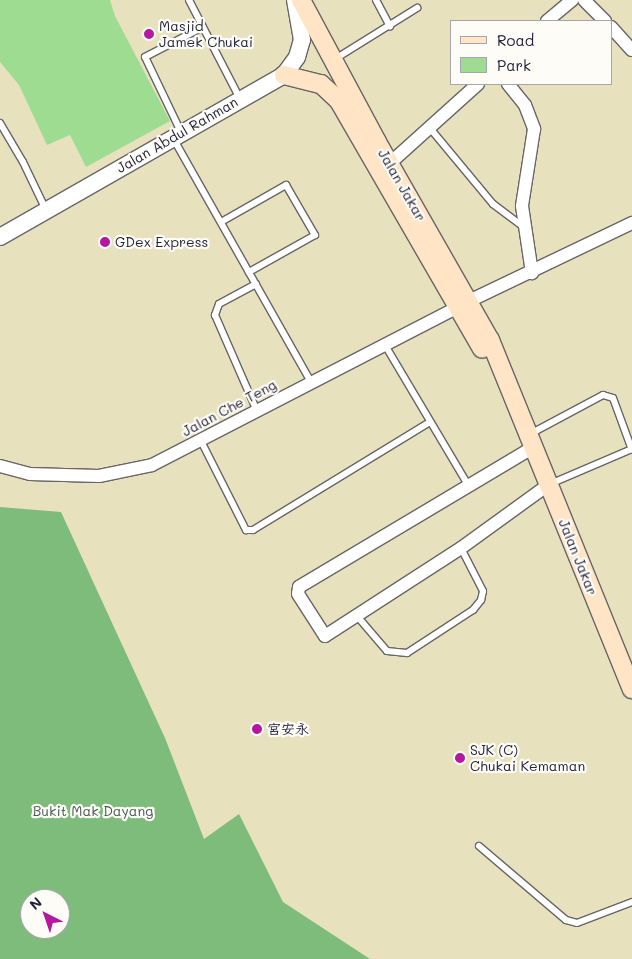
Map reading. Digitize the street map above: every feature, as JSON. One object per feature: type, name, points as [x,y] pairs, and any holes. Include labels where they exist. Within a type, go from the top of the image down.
[{"type":"main road","name":"Jalan Jakar","points":[[301,0],[464,304]]},
{"type":"main road","name":"Jalan Jakar","points":[[284,75],[320,84],[340,101],[464,304],[490,340],[529,442],[631,682]]},
{"type":"street","name":"Jalan Abdul Rahman","points":[[0,237],[177,134],[284,75],[297,58],[302,40],[294,0]]},
{"type":"street","points":[[548,20],[572,0]]},
{"type":"street","points":[[584,0],[604,20]]},
{"type":"street","points":[[612,28],[632,50]]},
{"type":"street","points":[[389,164],[477,85]]},
{"type":"street","points":[[509,85],[525,105],[534,129],[522,206],[532,273]]},
{"type":"street","name":"Jalan Che Teng","points":[[0,466],[30,474],[99,476],[126,473],[152,465],[464,304],[632,224]]},
{"type":"street","points":[[529,442],[468,486],[299,587],[298,594],[325,636],[461,548],[548,485]]},
{"type":"lane","points":[[189,0],[240,99]]},
{"type":"lane","points":[[376,0],[390,26]]},
{"type":"lane","points":[[334,60],[417,8]]},
{"type":"lane","points":[[203,27],[145,57],[177,134],[221,222],[311,382]]},
{"type":"lane","points":[[0,123],[23,162],[46,210]]},
{"type":"lane","points":[[429,127],[493,204],[525,228]]},
{"type":"lane","points":[[221,222],[286,185],[315,235],[249,272]]},
{"type":"lane","points":[[256,284],[219,304],[215,315],[257,412]]},
{"type":"lane","points":[[384,345],[468,486]]},
{"type":"lane","points":[[529,442],[603,395],[613,398],[632,450],[548,485]]},
{"type":"lane","points":[[200,441],[246,530],[253,530],[430,422]]},
{"type":"lane","points":[[357,616],[387,651],[394,654],[407,653],[465,616],[481,600],[483,591],[461,548]]},
{"type":"lane","points":[[479,846],[566,920],[578,923],[632,902]]},
{"type":"green space","points":[[0,0],[110,0],[115,16],[170,121],[86,167],[70,135],[47,145],[19,85],[0,62]]},
{"type":"green space","name":"Bukit Mak Dayang","points":[[0,507],[61,512],[165,738],[204,839],[239,814],[283,902],[370,959],[0,959]]},
{"type":"place","name":"Masjid Jamek Chukai","points":[[149,34]]},
{"type":"place","name":"GDex Express","points":[[105,242]]},
{"type":"place","name":"宮安永","points":[[257,729]]},
{"type":"place","name":"SJK (C) Chukai Kemaman","points":[[460,758]]}]
